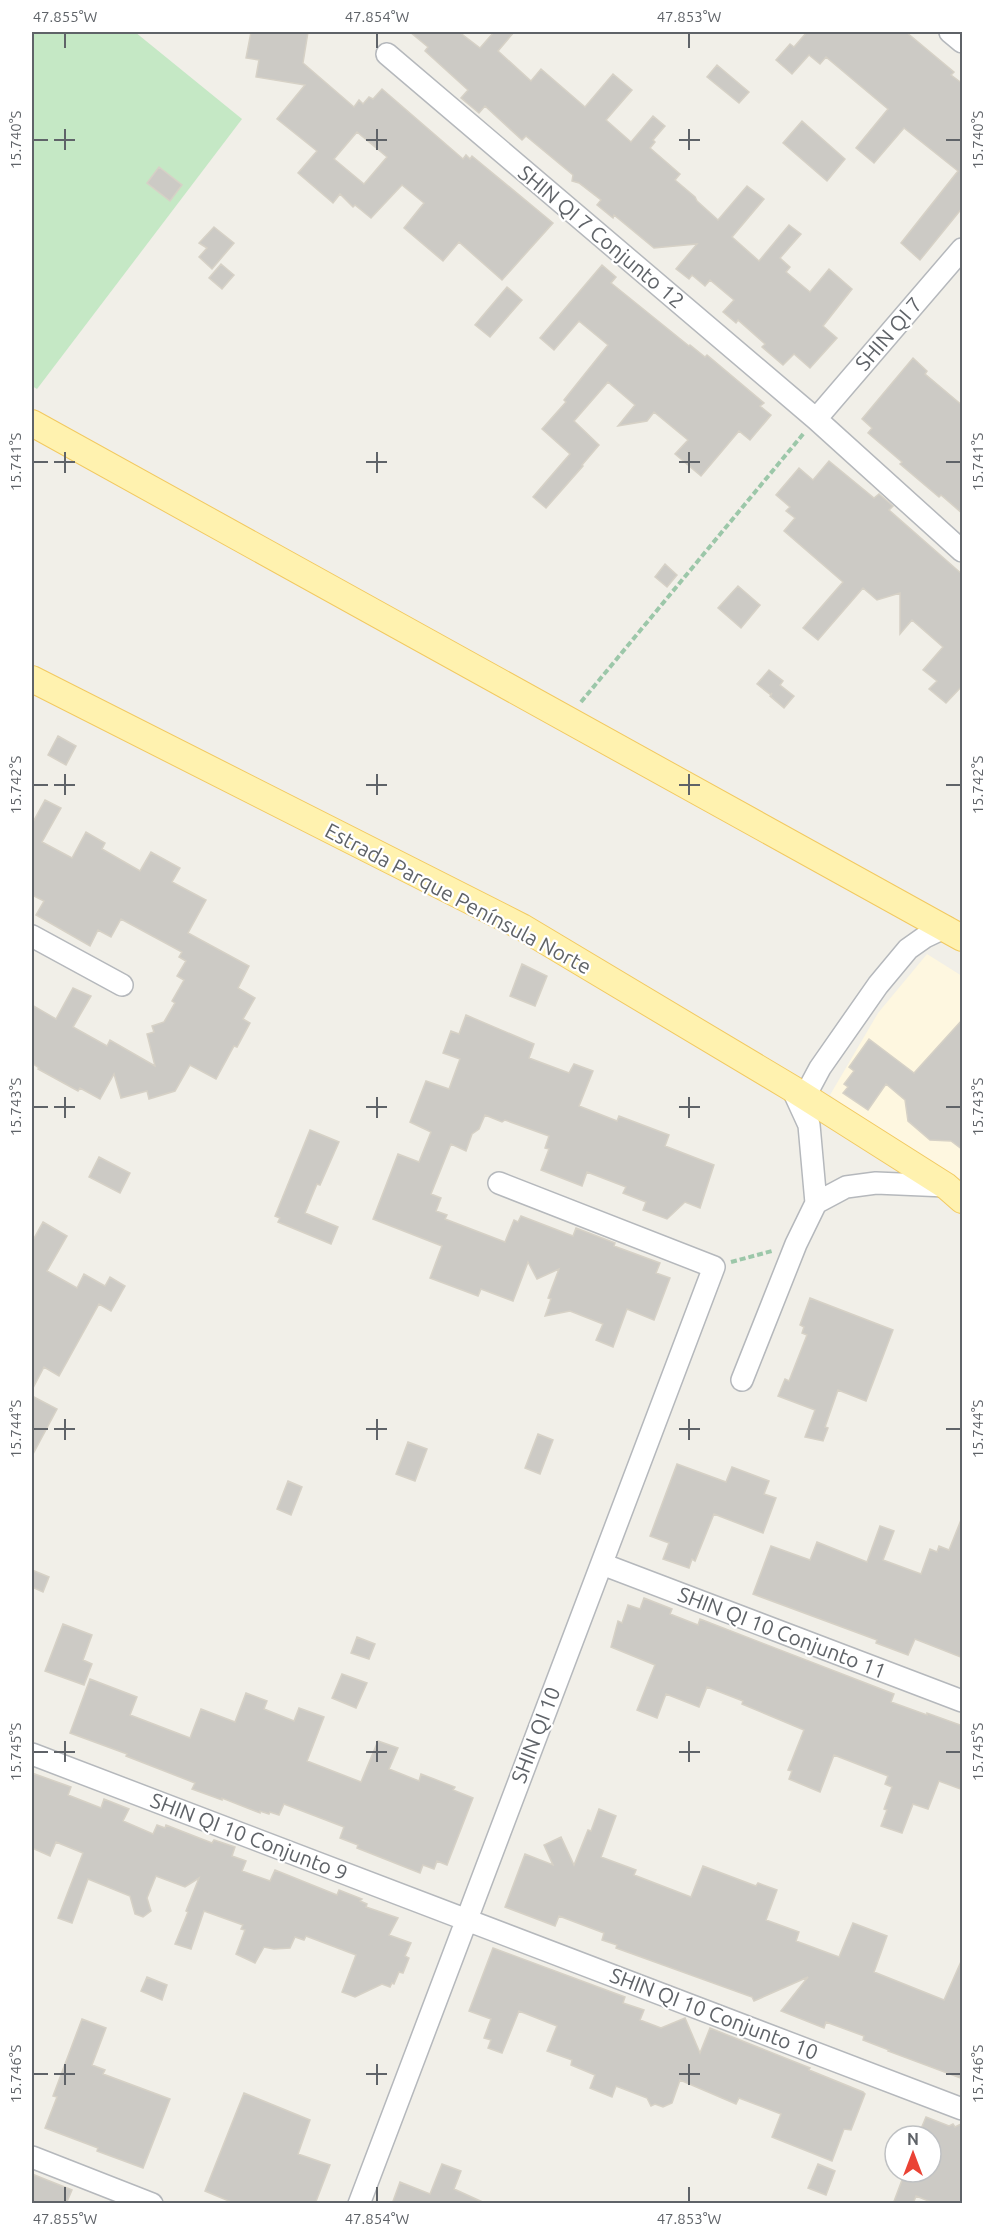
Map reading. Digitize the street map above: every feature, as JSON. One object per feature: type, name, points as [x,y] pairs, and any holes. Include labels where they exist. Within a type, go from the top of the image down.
[{"type":"main road","points":[[32,423],[954,932]]},
{"type":"main road","name":"Estrada Parque Península Norte","points":[[32,679],[522,927],[799,1092],[955,1193]]},
{"type":"street","points":[[950,32],[963,42]]},
{"type":"street","name":"SHIN QI 7 Conjunto 12","points":[[387,54],[816,419],[963,551]]},
{"type":"street","name":"SHIN QI 7","points":[[816,419],[963,249]]},
{"type":"street","points":[[742,1380],[796,1244],[816,1203],[809,1125],[799,1092],[820,1068],[878,985],[908,949],[925,937],[954,932]]},
{"type":"street","points":[[32,936],[122,985]]},
{"type":"street","points":[[499,1183],[714,1267]]},
{"type":"street","points":[[816,1203],[846,1187],[876,1183],[955,1193]]},
{"type":"street","name":"SHIN QI 10","points":[[358,2204],[714,1267]]},
{"type":"street","name":"SHIN QI 10 Conjunto 11","points":[[602,1564],[963,1701]]},
{"type":"street","name":"SHIN QI 10 Conjunto 9","points":[[32,1754],[466,1920]]},
{"type":"street","name":"SHIN QI 10 Conjunto 10","points":[[466,1920],[963,2109]]},
{"type":"street","points":[[32,2157],[152,2204]]},
{"type":"path","points":[[567,719],[816,419]]},
{"type":"path","points":[[714,1267],[796,1244]]},
{"type":"shaded area","points":[[927,954],[962,976],[962,1174],[955,1183],[830,1095],[878,1013]]},
{"type":"green space","points":[[32,32],[135,32],[242,119],[37,389],[32,386]]},
{"type":"building","points":[[251,32],[308,32],[303,63],[354,107],[359,100],[363,104],[369,97],[373,99],[382,89],[463,159],[466,155],[470,159],[472,156],[553,223],[502,280],[459,242],[443,261],[404,228],[424,203],[402,185],[371,218],[355,205],[353,207],[340,194],[333,203],[298,173],[317,151],[277,119],[305,85],[256,77],[259,60],[246,58]],"holes":[[[357,132],[387,157],[364,184],[334,159]]]},
{"type":"building","points":[[410,32],[459,32],[480,48],[494,32],[514,32],[498,51],[531,81],[541,69],[585,107],[613,74],[632,90],[606,120],[631,142],[653,116],[665,126],[653,140],[655,142],[650,148],[680,174],[675,180],[718,220],[747,186],[764,199],[732,237],[759,261],[789,225],[801,234],[780,258],[790,267],[786,272],[810,292],[829,269],[852,289],[823,326],[837,338],[810,368],[794,354],[783,365],[762,347],[765,344],[738,320],[736,323],[723,312],[734,300],[710,280],[705,286],[692,275],[689,279],[676,269],[697,244],[654,248],[614,215],[613,218],[597,205],[601,200],[579,183],[572,181],[573,175],[526,136],[522,140],[485,106],[479,113],[461,98],[468,90],[425,51],[428,47]]},
{"type":"building","points":[[807,32],[906,32],[954,72],[951,75],[963,84],[963,207],[920,260],[901,243],[958,171],[904,128],[874,163],[856,148],[888,109],[826,57],[820,64],[809,55],[792,74],[776,60],[790,44],[794,47]]},
{"type":"building","points":[[717,65],[749,92],[739,103],[707,77]]},
{"type":"building","points":[[802,121],[845,159],[827,181],[783,143]]},
{"type":"building","points":[[159,167],[182,185],[170,201],[147,183]]},
{"type":"building","points":[[214,227],[234,243],[212,269],[199,257],[207,248],[199,243]]},
{"type":"building","points":[[221,264],[234,275],[222,289],[209,278]]},
{"type":"building","points":[[602,265],[616,277],[611,283],[689,346],[705,357],[707,355],[764,403],[760,406],[771,415],[750,440],[739,431],[701,476],[675,454],[688,440],[654,412],[647,421],[618,426],[635,405],[608,382],[574,421],[599,445],[546,508],[533,497],[570,454],[542,429],[566,402],[564,400],[608,345],[579,321],[554,350],[540,338]]},
{"type":"building","points":[[507,287],[522,300],[490,337],[475,325]]},
{"type":"building","points":[[913,358],[927,371],[925,374],[963,406],[963,514],[900,464],[902,462],[868,433],[872,428],[862,419]]},
{"type":"building","points":[[829,461],[874,498],[879,494],[893,506],[889,510],[963,575],[963,685],[946,703],[929,689],[937,681],[923,670],[943,647],[912,620],[900,634],[900,593],[877,600],[863,588],[818,640],[803,628],[843,582],[784,531],[795,518],[786,511],[790,507],[776,495],[799,468],[813,480]]},
{"type":"building","points":[[665,564],[677,575],[667,587],[655,577]]},
{"type":"building","points":[[738,586],[760,605],[741,628],[718,608]]},
{"type":"building","points":[[769,670],[783,681],[780,685],[794,696],[784,708],[757,684]]},
{"type":"building","points":[[58,736],[76,746],[66,765],[48,755]]},
{"type":"building","points":[[45,800],[61,808],[42,842],[72,858],[86,832],[105,843],[102,849],[140,871],[151,852],[180,868],[172,882],[206,900],[188,933],[249,966],[238,988],[255,998],[243,1019],[250,1023],[216,1079],[190,1065],[175,1091],[149,1099],[147,1091],[121,1098],[114,1074],[100,1099],[80,1088],[78,1091],[38,1069],[32,1063],[32,1005],[56,1019],[73,988],[91,996],[73,1027],[107,1046],[110,1040],[155,1066],[147,1034],[154,1032],[152,1026],[164,1022],[175,1003],[172,1001],[184,980],[177,976],[186,961],[179,957],[182,952],[121,919],[111,937],[98,930],[90,946],[36,915],[44,901],[32,895],[32,824]]},
{"type":"building","points":[[522,964],[547,976],[535,1006],[510,996]]},
{"type":"building","points":[[466,1015],[534,1044],[529,1058],[569,1073],[574,1064],[593,1071],[579,1106],[617,1121],[619,1116],[669,1135],[665,1146],[714,1165],[700,1208],[685,1202],[667,1219],[643,1210],[646,1202],[623,1193],[626,1187],[587,1172],[582,1186],[541,1170],[549,1149],[545,1148],[549,1136],[505,1120],[502,1122],[485,1115],[479,1129],[472,1134],[466,1151],[451,1144],[431,1194],[441,1198],[436,1211],[447,1215],[445,1219],[505,1242],[514,1220],[518,1222],[521,1216],[573,1236],[576,1228],[615,1243],[614,1246],[660,1263],[656,1273],[670,1278],[654,1320],[627,1309],[613,1347],[596,1340],[603,1324],[570,1311],[545,1316],[551,1299],[548,1298],[559,1269],[537,1279],[528,1262],[513,1301],[481,1289],[478,1296],[430,1278],[442,1246],[373,1219],[398,1154],[419,1162],[431,1132],[410,1122],[426,1081],[449,1089],[460,1059],[443,1053],[451,1031],[459,1034]]},
{"type":"building","points":[[963,1019],[963,1150],[951,1141],[930,1140],[908,1121],[905,1100],[886,1084],[868,1110],[843,1093],[848,1087],[844,1084],[854,1071],[849,1067],[869,1039],[914,1073]]},
{"type":"building","points":[[310,1130],[339,1142],[305,1213],[338,1227],[331,1244],[278,1222],[280,1218],[275,1216]]},
{"type":"building","points":[[99,1157],[130,1173],[120,1193],[89,1177]]},
{"type":"building","points":[[43,1222],[67,1236],[47,1271],[77,1288],[84,1274],[105,1286],[110,1277],[125,1286],[111,1311],[99,1304],[59,1376],[44,1367],[32,1390],[32,1242]]},
{"type":"building","points":[[810,1298],[893,1330],[866,1401],[838,1390],[825,1427],[828,1428],[823,1441],[805,1437],[815,1410],[778,1396],[785,1379],[789,1381],[807,1335],[802,1333],[804,1327],[800,1325]]},
{"type":"building","points":[[32,1396],[57,1409],[32,1456]]},
{"type":"building","points":[[538,1434],[553,1440],[540,1474],[525,1468]]},
{"type":"building","points":[[408,1442],[427,1449],[415,1481],[396,1474]]},
{"type":"building","points":[[677,1464],[726,1482],[732,1467],[769,1481],[764,1494],[776,1498],[763,1533],[714,1514],[695,1561],[692,1559],[689,1568],[663,1559],[669,1543],[650,1536]]},
{"type":"building","points":[[288,1481],[302,1487],[291,1515],[277,1509]]},
{"type":"building","points":[[961,1520],[963,1658],[915,1639],[908,1655],[876,1643],[877,1640],[753,1594],[771,1546],[810,1560],[817,1542],[867,1562],[880,1526],[894,1531],[883,1560],[921,1574],[930,1549],[937,1552],[939,1546],[949,1550]]},
{"type":"building","points":[[32,1570],[49,1577],[43,1592],[32,1587]]},
{"type":"building","points":[[644,1598],[672,1609],[670,1614],[698,1625],[700,1619],[894,1694],[891,1702],[963,1726],[963,1790],[939,1781],[928,1809],[913,1804],[902,1833],[881,1826],[892,1787],[885,1784],[888,1776],[834,1755],[820,1792],[789,1779],[792,1771],[788,1770],[804,1730],[742,1704],[743,1701],[707,1687],[699,1707],[666,1694],[657,1718],[637,1710],[655,1665],[611,1647],[618,1621],[622,1623],[628,1605],[640,1609]]},
{"type":"building","points":[[63,1624],[92,1635],[83,1660],[92,1664],[84,1685],[45,1671]]},
{"type":"building","points":[[357,1637],[375,1644],[369,1659],[351,1653]]},
{"type":"building","points":[[342,1674],[367,1683],[356,1708],[332,1698]]},
{"type":"building","points":[[90,1679],[137,1697],[130,1715],[190,1738],[201,1709],[235,1722],[246,1693],[267,1701],[264,1709],[294,1721],[299,1708],[324,1717],[307,1761],[361,1782],[378,1741],[398,1748],[389,1769],[419,1781],[421,1774],[455,1787],[453,1790],[473,1798],[447,1865],[437,1861],[434,1869],[423,1865],[420,1873],[357,1848],[358,1845],[340,1838],[344,1827],[284,1804],[279,1815],[270,1812],[269,1814],[260,1811],[260,1813],[222,1798],[222,1800],[192,1789],[195,1783],[70,1733]]},
{"type":"building","points":[[32,1773],[71,1787],[68,1795],[101,1808],[104,1799],[129,1809],[123,1821],[153,1834],[157,1825],[165,1828],[166,1825],[212,1843],[214,1840],[235,1847],[232,1856],[246,1861],[242,1871],[270,1881],[275,1870],[337,1895],[339,1890],[362,1899],[360,1901],[367,1904],[366,1907],[398,1918],[389,1935],[411,1943],[405,1956],[409,1958],[403,1973],[399,1972],[394,1984],[392,1983],[390,1987],[382,1984],[355,1997],[342,1992],[356,1955],[306,1936],[304,1940],[295,1937],[290,1948],[264,1947],[255,1963],[236,1954],[245,1930],[241,1929],[243,1925],[204,1911],[191,1949],[175,1944],[199,1878],[185,1887],[156,1876],[147,1898],[151,1911],[143,1917],[135,1914],[130,1896],[88,1879],[72,1923],[58,1918],[83,1853],[56,1842],[50,1856],[32,1848]]},
{"type":"building","points":[[599,1809],[616,1816],[601,1857],[636,1870],[634,1875],[691,1897],[703,1866],[756,1886],[758,1883],[777,1890],[766,1920],[799,1932],[796,1941],[839,1957],[853,1923],[887,1936],[874,1972],[944,2000],[963,1957],[963,2079],[888,2051],[863,2040],[864,2036],[826,2022],[824,2028],[781,2011],[808,1977],[754,2001],[752,1997],[616,1948],[617,1945],[602,1940],[604,1933],[559,1916],[555,1926],[505,1907],[525,1854],[553,1865],[544,1845],[561,1837],[574,1865]]},
{"type":"building","points":[[493,1948],[625,1997],[623,2003],[644,2010],[640,2020],[661,2028],[685,2018],[700,2053],[710,2028],[863,2092],[865,2094],[851,2130],[844,2129],[832,2161],[772,2137],[781,2114],[739,2098],[736,2104],[680,2080],[672,2103],[663,2107],[655,2104],[651,2106],[647,2098],[616,2086],[612,2097],[590,2088],[595,2075],[571,2065],[572,2060],[547,2051],[557,2026],[519,2011],[502,2053],[488,2048],[491,2040],[484,2038],[491,2019],[469,2011]]},
{"type":"building","points":[[147,1977],[167,1985],[162,2000],[141,1991]]},
{"type":"building","points":[[82,2019],[106,2028],[92,2065],[105,2070],[103,2074],[170,2099],[143,2168],[45,2128],[57,2097],[53,2096]]},
{"type":"building","points":[[244,2093],[310,2120],[298,2154],[330,2165],[315,2204],[236,2204],[205,2191]]},
{"type":"building","points":[[926,2117],[949,2126],[953,2124],[955,2127],[963,2123],[963,2204],[936,2204],[916,2196],[913,2204],[893,2204],[900,2184],[943,2184],[943,2124],[923,2124]]},
{"type":"building","points":[[442,2164],[461,2171],[454,2189],[487,2204],[392,2204],[400,2182],[430,2194]]},
{"type":"building","points":[[818,2164],[835,2171],[826,2195],[808,2188]]},
{"type":"building","points":[[32,2174],[72,2190],[66,2204],[32,2204]]}]
